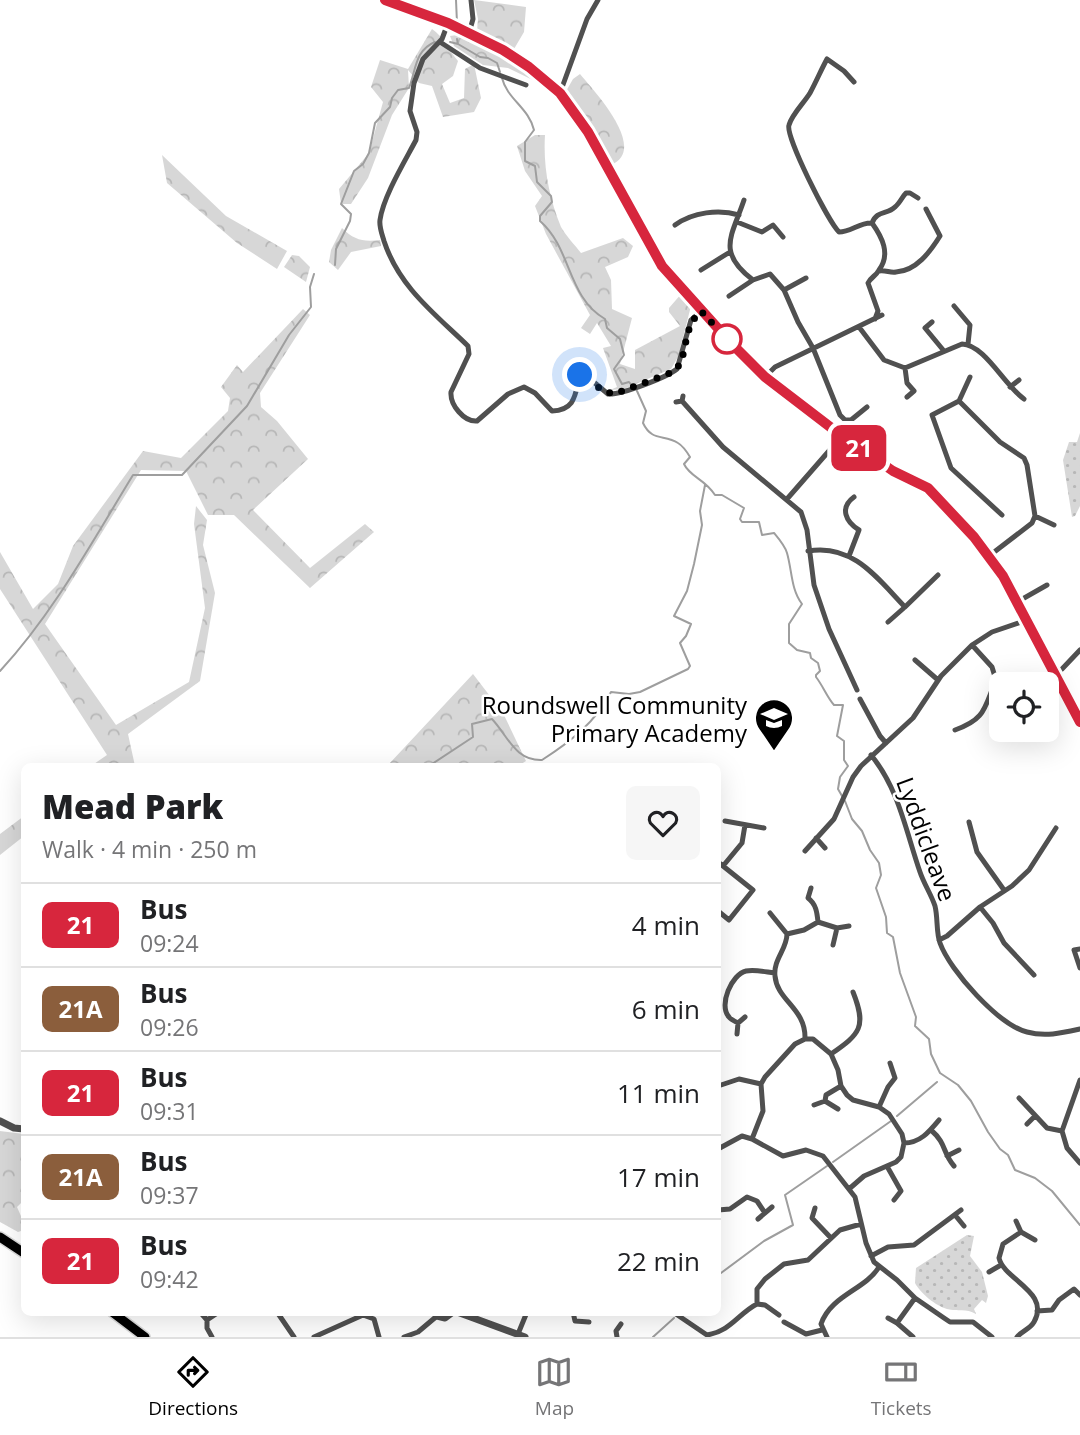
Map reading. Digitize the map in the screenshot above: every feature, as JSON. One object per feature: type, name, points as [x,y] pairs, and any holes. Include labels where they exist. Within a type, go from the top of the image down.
[{"type":"highway","points":[[0,1237],[21,1250]]},
{"type":"highway","points":[[117,1316],[145,1337]]},
{"type":"main road","points":[[386,0],[469,33],[521,62],[560,93],[588,132],[662,266],[765,377],[893,471],[928,488],[989,556],[1054,672]]},
{"type":"main road","points":[[1059,681],[1080,722]]},
{"type":"street","points":[[469,33],[473,19],[471,0]]},
{"type":"street","points":[[560,93],[571,58],[598,0]]},
{"type":"street","points":[[448,23],[440,42],[423,59],[414,83],[410,111],[416,140],[379,224],[388,253],[403,280],[437,318],[468,346],[469,355],[451,392],[454,405],[468,420],[477,421],[508,394],[524,387],[535,393],[552,411],[558,411],[572,403],[580,375],[583,373],[608,394],[625,392],[677,369],[691,320],[701,311]]},
{"type":"street","points":[[440,42],[480,68],[526,85]]},
{"type":"street","points":[[855,82],[827,59],[812,89],[789,122],[788,130],[804,171],[831,225],[839,232],[844,232],[864,222],[872,223]]},
{"type":"street","points":[[875,319],[878,311],[868,283],[879,271],[885,253],[884,244],[872,223],[873,218],[882,211],[891,211],[906,193],[918,198]]},
{"type":"street","points":[[744,200],[729,245],[730,252],[743,272],[753,279]]},
{"type":"street","points":[[879,271],[901,272],[928,254],[940,236],[926,209]]},
{"type":"street","points":[[676,225],[687,217],[699,215],[725,211],[739,215]]},
{"type":"street","points":[[737,222],[762,232],[773,225],[783,237]]},
{"type":"street","points":[[701,270],[730,252]]},
{"type":"street","points":[[729,296],[753,279],[770,274],[784,290],[797,322],[813,348],[840,415],[845,420],[851,420],[867,407]]},
{"type":"street","points":[[784,290],[806,278]]},
{"type":"street","points":[[954,306],[970,325],[968,344]]},
{"type":"street","points":[[952,319],[960,312]]},
{"type":"street","points":[[765,377],[775,367],[882,315]]},
{"type":"street","points":[[932,321],[925,328],[944,351]]},
{"type":"street","points":[[859,327],[884,360],[905,368],[961,344],[968,344],[980,352],[1024,399]]},
{"type":"street","points":[[905,368],[906,383],[916,393],[908,397]]},
{"type":"street","points":[[932,415],[959,401],[970,377]]},
{"type":"street","points":[[1010,387],[1019,380]]},
{"type":"street","points":[[680,399],[723,447],[801,512],[814,585],[829,629],[857,690]]},
{"type":"street","points":[[959,401],[1000,442],[1024,458],[1027,465],[1035,516],[1032,523],[989,556]]},
{"type":"street","points":[[927,406],[951,468],[1002,515]]},
{"type":"street","points":[[787,499],[842,436]]},
{"type":"street","points":[[849,498],[846,506],[847,519],[859,530]]},
{"type":"street","points":[[1035,516],[1054,525]]},
{"type":"street","points":[[849,556],[864,523]]},
{"type":"street","points":[[808,551],[826,550],[849,556],[862,563],[905,607]]},
{"type":"street","points":[[888,622],[938,575]]},
{"type":"street","points":[[1017,602],[1046,585]]},
{"type":"street","points":[[805,851],[834,819],[853,777],[871,755],[913,718],[938,680],[972,645],[997,628],[1027,620]]},
{"type":"street","points":[[955,730],[971,724],[981,716],[996,680],[992,667],[972,645]]},
{"type":"street","points":[[1057,672],[1080,650]]},
{"type":"street","points":[[915,660],[938,680]]},
{"type":"street","points":[[860,699],[886,743]]},
{"type":"street","name":"Lyddicleave","points":[[871,755],[895,793],[922,877],[934,903],[939,940],[958,972],[979,999],[1002,1019],[1024,1032],[1042,1035],[1080,1029]]},
{"type":"street","points":[[725,821],[764,828]]},
{"type":"street","name":"Lyddicleave","points":[[969,822],[977,852],[1004,890]]},
{"type":"street","points":[[721,863],[742,842],[745,825]]},
{"type":"street","name":"Lyddicleave","points":[[939,940],[979,907],[1012,886],[1028,870],[1056,828]]},
{"type":"street","points":[[816,838],[825,848]]},
{"type":"street","points":[[721,865],[753,890],[729,920],[721,913]]},
{"type":"street","points":[[808,898],[811,888]]},
{"type":"street","points":[[799,900],[808,898]]},
{"type":"street","points":[[808,898],[817,910],[818,922]]},
{"type":"street","name":"Lyddicleave","points":[[979,907],[993,923],[1004,943],[1034,975]]},
{"type":"street","points":[[770,913],[788,934]]},
{"type":"street","points":[[788,934],[804,930],[818,922],[837,928],[849,926]]},
{"type":"street","points":[[833,945],[837,928]]},
{"type":"street","points":[[788,934],[774,973],[781,992],[803,1020],[805,1039]]},
{"type":"street","points":[[1066,952],[1077,949],[1080,968]]},
{"type":"street","points":[[738,1023],[729,1018],[724,1007],[736,977],[745,971],[774,973]]},
{"type":"street","points":[[831,1054],[855,1037],[861,1026],[859,1007],[853,992]]},
{"type":"street","points":[[859,1007],[869,1003]]},
{"type":"street","points":[[737,1034],[738,1023],[745,1017]]},
{"type":"street","points":[[752,1139],[763,1111],[761,1084],[795,1044],[805,1039],[813,1039],[831,1054],[841,1086],[853,1100],[879,1107],[889,1114],[902,1134],[904,1143],[901,1157],[888,1168],[864,1176],[849,1189]]},
{"type":"street","points":[[890,1063],[895,1078],[905,1082]]},
{"type":"street","points":[[879,1107],[895,1078]]},
{"type":"street","points":[[721,1085],[740,1079],[761,1084]]},
{"type":"street","points":[[1080,1080],[1062,1131],[1067,1148],[1080,1163]]},
{"type":"street","points":[[825,1101],[826,1095],[841,1086]]},
{"type":"street","points":[[1019,1098],[1047,1128],[1062,1131]]},
{"type":"street","points":[[814,1105],[825,1101]]},
{"type":"street","points":[[825,1101],[838,1109]]},
{"type":"street","points":[[1071,1109],[1080,1112]]},
{"type":"street","points":[[1027,1124],[1035,1116]]},
{"type":"street","points":[[904,1143],[916,1142],[939,1120]]},
{"type":"street","points":[[0,1121],[21,1129]]},
{"type":"street","points":[[931,1130],[941,1139],[954,1166]]},
{"type":"street","points":[[721,1147],[742,1136],[783,1156],[806,1150],[823,1156],[849,1189],[858,1206],[871,1256],[879,1267],[915,1298],[950,1322],[973,1322],[987,1336]]},
{"type":"street","points":[[947,1156],[960,1150]]},
{"type":"street","points":[[888,1168],[901,1191]]},
{"type":"street","points":[[894,1200],[901,1191],[911,1188]]},
{"type":"street","points":[[721,1210],[730,1209],[747,1197],[753,1198],[765,1213]]},
{"type":"street","points":[[758,1219],[772,1207]]},
{"type":"street","points":[[804,1223],[812,1218],[815,1208]]},
{"type":"street","points":[[871,1256],[888,1247],[914,1245],[961,1210]]},
{"type":"street","points":[[955,1215],[964,1226]]},
{"type":"street","points":[[812,1218],[831,1238]]},
{"type":"street","points":[[1016,1221],[1021,1231],[1035,1240]]},
{"type":"street","points":[[757,1304],[757,1289],[784,1264],[808,1260],[840,1230],[861,1224]]},
{"type":"street","points":[[1017,1337],[1033,1323],[1036,1305],[1029,1291],[1000,1265],[1000,1252],[1003,1244],[1021,1231]]},
{"type":"street","points":[[989,1272],[1000,1265]]},
{"type":"street","points":[[827,1337],[822,1330],[822,1319],[836,1301],[879,1267]]},
{"type":"street","points":[[1068,1282],[1080,1296]]},
{"type":"street","points":[[1037,1311],[1052,1310],[1074,1289]]},
{"type":"street","points":[[897,1323],[915,1298]]},
{"type":"street","points":[[679,1316],[707,1336],[716,1334],[757,1304],[765,1305],[779,1315]]},
{"type":"street","points":[[204,1316],[208,1320]]},
{"type":"street","points":[[212,1337],[207,1328],[208,1320],[214,1316]]},
{"type":"street","points":[[280,1316],[294,1337]]},
{"type":"street","points":[[314,1337],[352,1316]]},
{"type":"street","points":[[370,1316],[374,1319],[379,1337]]},
{"type":"street","points":[[404,1337],[419,1334],[433,1316]]},
{"type":"street","points":[[466,1316],[522,1336],[526,1316]]},
{"type":"street","points":[[573,1316],[572,1324],[589,1322]]},
{"type":"street","points":[[888,1318],[913,1337]]},
{"type":"street","points":[[784,1322],[806,1334],[822,1330]]},
{"type":"street","points":[[617,1337],[616,1331],[621,1324]]},
{"type":"green space","points":[[474,0],[526,7],[524,32],[514,49],[477,31],[478,19]]},
{"type":"green space","points":[[432,29],[458,61],[453,76],[442,84],[450,103],[464,98],[465,69],[474,64],[481,98],[474,112],[443,117],[432,86],[419,83],[408,70],[409,88],[392,115],[368,178],[351,204],[341,204],[339,189],[369,153],[383,102],[371,87],[380,60],[408,69]]},
{"type":"green space","points":[[464,34],[519,65],[537,82],[508,68],[483,65],[454,46],[450,36]]},
{"type":"green space","points":[[580,74],[606,106],[622,134],[624,146],[621,157],[611,165],[565,93],[573,79]]},
{"type":"green space","points":[[535,135],[545,135],[546,170],[553,205],[561,227],[581,253],[623,238],[633,246],[628,257],[605,267],[611,280],[612,309],[632,318],[620,364],[635,369],[635,350],[680,326],[669,308],[682,293],[691,306],[678,357],[671,369],[624,389],[610,390],[617,387],[603,348],[611,346],[597,323],[590,334],[581,328],[590,315],[546,234],[535,206],[542,196],[525,171],[517,146]]},
{"type":"green space","points":[[162,155],[226,216],[287,251],[277,269],[237,243],[167,183]]},
{"type":"green space","points":[[342,228],[359,239],[380,240],[381,246],[351,252],[338,270],[329,262],[331,250]]},
{"type":"green space","points":[[292,255],[299,256],[310,267],[306,282],[284,267]]},
{"type":"green space","points":[[303,309],[310,315],[260,393],[261,407],[277,421],[308,459],[253,510],[310,568],[365,524],[374,532],[310,588],[234,515],[208,515],[186,471],[141,470],[45,624],[116,725],[189,682],[205,608],[194,524],[196,506],[207,520],[203,545],[215,593],[200,681],[128,734],[134,763],[95,763],[107,755],[0,589],[0,552],[33,609],[58,584],[73,546],[143,451],[181,458],[228,411],[230,398],[221,387],[237,365],[243,372]]},
{"type":"green space","points":[[1080,433],[1080,506],[1072,517],[1063,460],[1069,442],[1077,442]]},
{"type":"green space","points":[[473,674],[503,713],[526,761],[523,763],[390,763]]},
{"type":"green space","points":[[21,818],[21,838],[0,855],[0,834]]},
{"type":"green space","points":[[0,1131],[21,1134],[21,1203],[17,1207],[21,1216],[21,1231],[18,1232],[0,1222]]},
{"type":"green space","points":[[967,1235],[974,1236],[970,1256],[982,1272],[988,1296],[986,1303],[982,1300],[974,1309],[976,1314],[951,1310],[933,1302],[915,1283],[916,1268]]},
{"type":"waterway","points":[[456,0],[457,23]]},
{"type":"waterway","points":[[457,39],[458,44],[497,63],[500,72]]},
{"type":"waterway","points":[[335,265],[336,249],[351,214],[341,204],[354,171],[363,164],[369,153],[375,123],[390,107],[398,90],[409,88],[420,55],[435,42]]},
{"type":"waterway","points":[[450,42],[458,44]]},
{"type":"waterway","points":[[502,78],[508,92],[528,116],[534,130],[525,142],[525,161],[535,166],[537,182],[551,196],[552,202],[540,216],[540,221],[558,245],[583,298],[605,319],[607,328],[620,339],[624,355],[614,369],[622,384],[629,382],[633,387]]},
{"type":"waterway","points":[[0,671],[55,602],[133,475],[182,475],[247,406],[289,335],[311,307],[310,287],[314,274]]},
{"type":"waterway","points":[[637,391],[646,411],[643,423],[650,433],[680,444],[690,457],[684,464],[690,472],[715,495],[722,495],[744,508],[740,519],[742,522],[759,522],[762,535],[774,533],[785,548],[794,586],[802,604],[789,624],[789,643],[797,650],[810,653],[811,658],[818,663],[820,671],[816,677],[829,699],[834,705],[843,705],[837,736],[844,741],[844,760],[848,766],[840,777],[838,789],[842,796]]},
{"type":"waterway","points":[[434,763],[473,737],[472,724],[492,719],[519,752],[542,760],[581,730],[598,713],[611,692],[640,692],[688,669],[690,666],[680,643],[691,624],[674,616],[687,591],[694,564],[702,525],[700,511],[705,485]]},
{"type":"waterway","points":[[845,801],[852,819],[862,831],[879,863],[881,875],[876,888],[886,917],[887,933],[893,937],[900,973],[916,1017],[915,1026],[929,1039],[931,1054],[940,1073],[958,1085],[971,1101],[988,1132],[1008,1155],[1015,1170],[1035,1178],[1052,1191],[1080,1225]]},
{"type":"waterway","points":[[897,1116],[937,1082]]},
{"type":"waterway","points":[[833,1162],[891,1121]]},
{"type":"waterway","points":[[721,1273],[764,1241],[793,1225],[785,1195],[827,1166]]},
{"type":"waterway","points":[[653,1337],[674,1318]]},
{"type":"bus line","name":"21","points":[[385,0],[448,23],[503,50],[560,93],[588,132],[646,241],[662,266],[690,299],[765,377],[870,456],[928,488],[974,537],[1003,576],[1080,722]]},
{"type":"place","name":"Roundswell Community Primary Academy","points":[[774,752]]},
{"type":"route","points":[[580,375],[585,373],[601,390],[614,394],[673,372],[681,359],[691,320],[701,311],[732,344],[727,339]]}]
